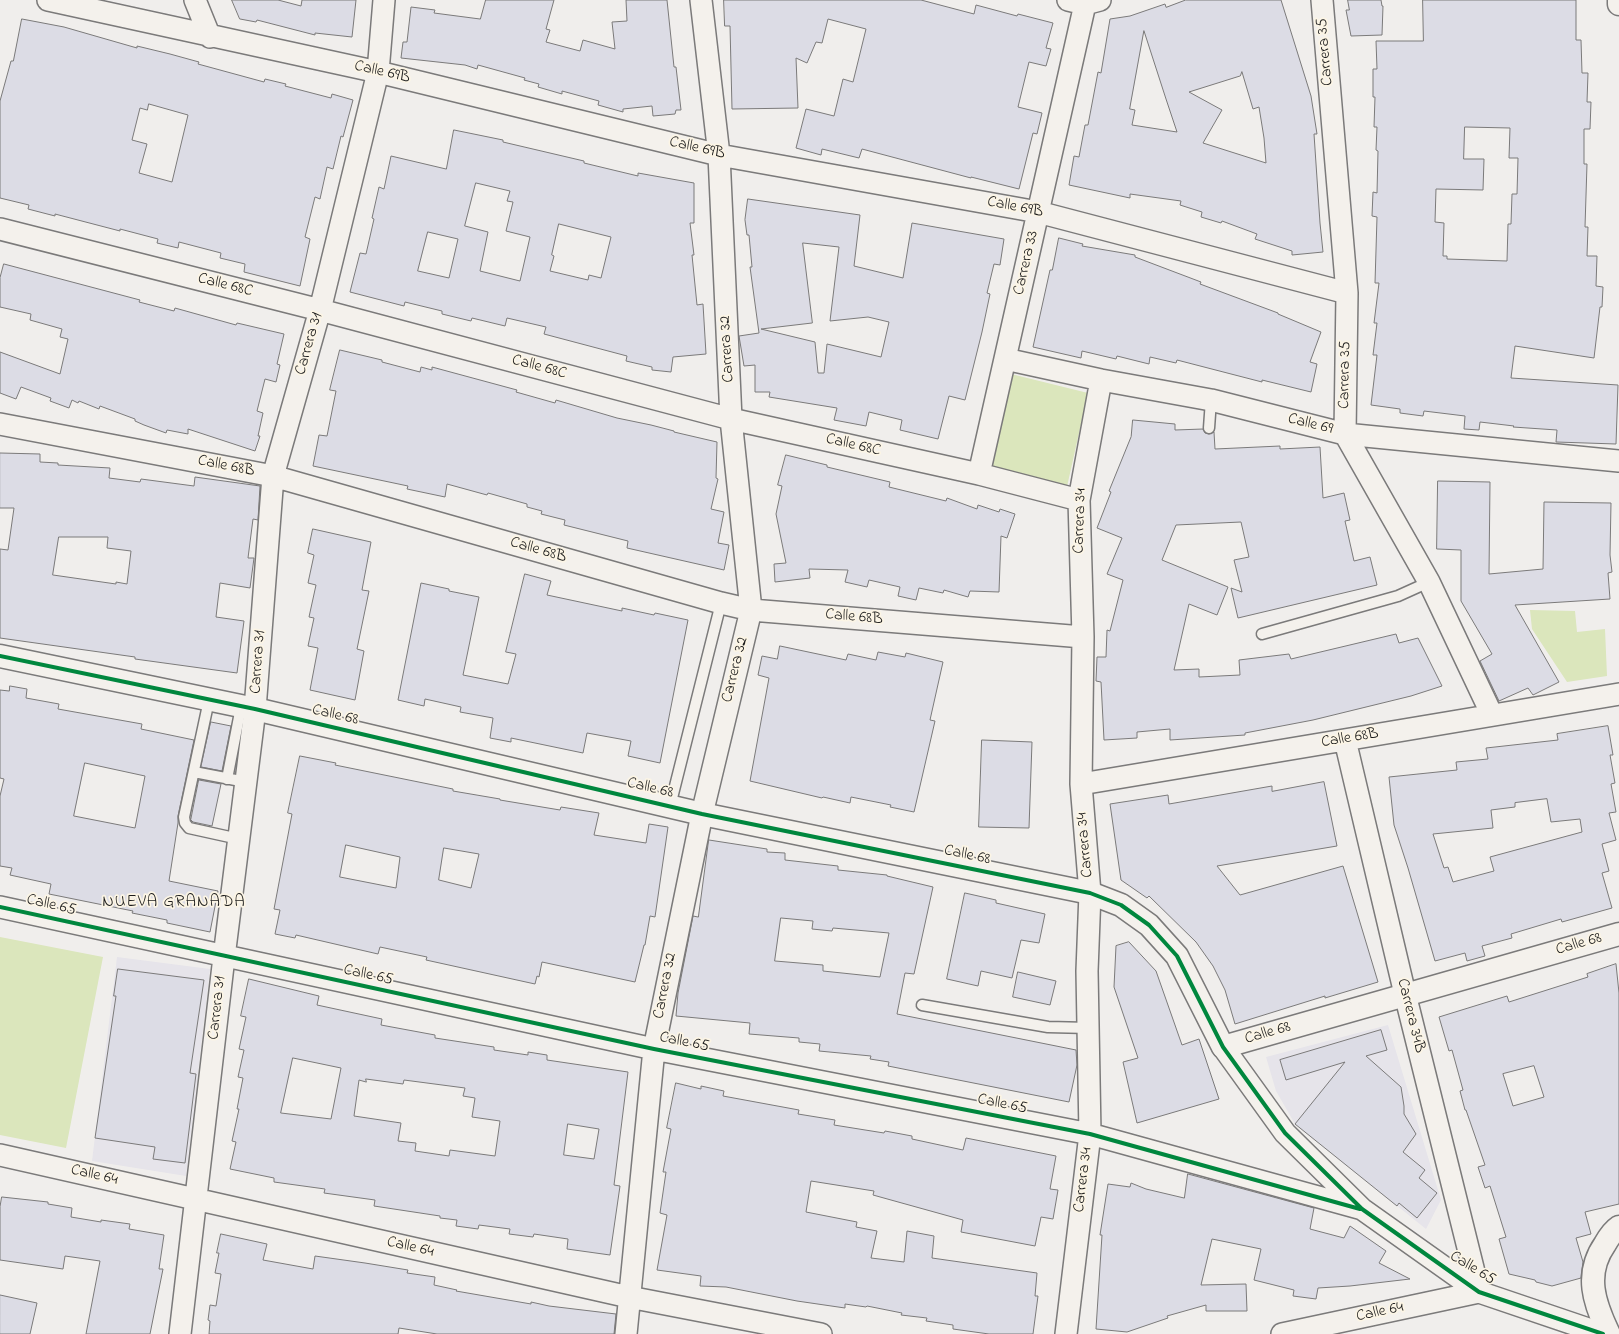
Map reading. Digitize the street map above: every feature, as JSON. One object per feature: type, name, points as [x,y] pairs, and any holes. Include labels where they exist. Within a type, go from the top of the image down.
[{"type":"street","name":"Calle 69B","points":[[48,0],[210,37],[378,72],[719,155],[1038,212],[1347,293]]},
{"type":"street","points":[[195,0],[210,37]]},
{"type":"street","name":"Carrera 31","points":[[180,1334],[239,839],[237,780],[248,708],[273,476],[320,310],[378,72],[384,0]]},
{"type":"street","name":"Carrera 32","points":[[626,1334],[654,1049],[702,814],[751,610],[731,419],[719,155],[702,0]]},
{"type":"street","name":"Carrera 35","points":[[1322,0],[1347,293],[1345,434]]},
{"type":"street","name":"Carrera 33","points":[[979,474],[1084,1]]},
{"type":"street","name":"Calle 68C","points":[[0,229],[320,310],[731,419],[979,474],[1079,500]]},
{"type":"street","name":"Calle 69","points":[[1005,359],[1101,380],[1211,400],[1345,434],[1619,461]]},
{"type":"street","name":"Carrera 34","points":[[1066,1334],[1090,1134],[1087,971],[1090,893],[1081,784],[1083,637],[1079,500],[1101,380]]},
{"type":"street","name":"Calle 68B","points":[[0,424],[273,476],[721,603],[751,610],[1083,637]]},
{"type":"street","points":[[1345,434],[1429,582],[1492,715]]},
{"type":"street","name":"Calle 68","points":[[0,656],[248,708],[702,814],[1090,893],[1121,905],[1149,925],[1176,956],[1223,1047],[1619,934]]},
{"type":"street","name":"Calle 68B","points":[[1081,784],[1619,694]]},
{"type":"street","name":"Carrera 34B","points":[[1345,740],[1405,994],[1479,1292]]},
{"type":"street","name":"Calle 65","points":[[0,907],[224,957],[654,1049],[1090,1134],[1362,1209]]},
{"type":"street","name":"Calle 65","points":[[1223,1047],[1285,1132],[1362,1209],[1479,1292],[1603,1334]]},
{"type":"street","name":"Calle 64","points":[[0,1155],[629,1297],[821,1334]]},
{"type":"street","points":[[1609,1334],[1597,1310],[1592,1279],[1598,1254],[1614,1230],[1619,1227]]},
{"type":"street","name":"Calle 64","points":[[1282,1334],[1479,1292]]},
{"type":"lane","points":[[1209,428],[1211,400]]},
{"type":"lane","points":[[1262,634],[1398,596],[1429,582]]},
{"type":"lane","points":[[670,806],[721,603]]},
{"type":"lane","points":[[209,700],[184,816],[185,823],[189,828],[239,839]]},
{"type":"lane","points":[[194,772],[237,780]]},
{"type":"lane","points":[[922,1005],[1048,1027],[1089,1028]]},
{"type":"shaded area","points":[[117,957],[210,969],[186,1176],[92,1161]]},
{"type":"shaded area","points":[[1388,1025],[1441,1200],[1426,1229],[1295,1124],[1276,1091],[1266,1057]]},
{"type":"green space","points":[[1007,373],[1088,393],[1066,491],[988,469]]},
{"type":"green space","points":[[1530,610],[1575,611],[1577,632],[1605,629],[1607,676],[1567,682],[1532,629]]},
{"type":"green space","points":[[0,937],[103,957],[66,1148],[0,1135]]},
{"type":"building","points":[[232,0],[278,0],[301,6],[302,0],[356,0],[352,37],[315,33],[315,35],[257,20],[256,22],[240,19]]},
{"type":"building","points":[[486,0],[554,0],[546,29],[550,30],[546,42],[580,51],[583,40],[615,49],[612,22],[627,21],[626,0],[667,0],[674,67],[676,67],[681,110],[676,110],[675,114],[653,116],[652,106],[623,109],[623,112],[598,105],[599,101],[562,91],[562,94],[538,87],[539,84],[524,80],[525,78],[478,65],[477,69],[465,65],[401,58],[403,42],[407,42],[411,7],[435,10],[434,13],[480,19]]},
{"type":"building","points":[[724,0],[921,0],[974,14],[976,5],[1017,16],[1018,14],[1053,23],[1046,48],[1051,49],[1046,66],[1029,62],[1018,107],[1042,113],[1037,134],[1033,133],[1019,189],[862,149],[859,158],[822,149],[821,155],[796,148],[806,109],[834,116],[843,79],[853,82],[866,29],[828,19],[822,43],[816,42],[807,63],[796,58],[798,108],[732,109],[730,26],[725,26]]},
{"type":"building","points":[[1186,0],[1281,0],[1311,96],[1317,134],[1314,134],[1323,252],[1292,255],[1292,251],[1255,239],[1257,234],[1222,221],[1221,223],[1201,217],[1202,212],[1180,205],[1181,201],[1130,194],[1130,198],[1069,185],[1074,156],[1079,157],[1085,125],[1088,125],[1098,72],[1101,73],[1110,19],[1130,16],[1165,4],[1166,7]],"holes":[[[1144,31],[1166,99],[1177,132],[1132,125],[1135,110],[1130,109]],[[1242,72],[1253,109],[1259,107],[1266,163],[1203,143],[1222,110],[1189,92],[1240,76]]]},
{"type":"building","points":[[1348,0],[1381,0],[1383,6],[1382,35],[1351,36],[1346,10],[1349,10]]},
{"type":"building","points":[[1423,0],[1576,0],[1576,40],[1581,40],[1582,73],[1588,73],[1587,102],[1591,102],[1590,129],[1584,129],[1584,164],[1587,164],[1585,227],[1588,227],[1587,256],[1597,256],[1596,286],[1603,287],[1602,307],[1600,307],[1594,358],[1515,346],[1511,378],[1618,385],[1616,444],[1556,442],[1557,430],[1513,427],[1514,426],[1480,422],[1479,430],[1464,429],[1465,416],[1424,411],[1423,416],[1400,413],[1400,409],[1371,405],[1377,355],[1373,355],[1377,323],[1374,323],[1379,283],[1375,283],[1377,217],[1372,216],[1373,192],[1377,193],[1378,151],[1376,150],[1377,127],[1374,127],[1375,97],[1373,97],[1373,69],[1377,69],[1376,41],[1423,41]],"holes":[[[1465,127],[1510,128],[1509,158],[1518,158],[1517,194],[1512,194],[1511,224],[1508,224],[1507,261],[1447,259],[1447,256],[1443,256],[1444,223],[1435,222],[1436,189],[1483,190],[1484,159],[1464,159]]]},
{"type":"building","points":[[22,19],[64,27],[137,48],[137,46],[170,54],[199,62],[198,64],[264,82],[265,79],[331,98],[332,94],[353,100],[343,137],[341,136],[333,169],[327,167],[320,199],[315,197],[305,237],[310,239],[300,286],[244,272],[245,264],[220,258],[221,253],[179,242],[178,248],[157,243],[158,239],[28,209],[29,205],[0,198],[0,101],[11,61],[13,61]],"holes":[[[149,104],[188,115],[172,182],[139,173],[147,144],[132,140],[140,108],[147,110]]]},
{"type":"building","points":[[454,130],[503,140],[503,142],[584,161],[584,163],[638,176],[638,173],[694,183],[694,223],[690,223],[694,255],[692,255],[697,305],[703,304],[706,354],[673,357],[671,372],[652,370],[652,367],[626,361],[627,356],[544,334],[546,327],[507,318],[505,326],[472,318],[471,321],[442,314],[442,311],[405,302],[404,306],[350,292],[360,253],[366,254],[379,187],[384,189],[391,156],[446,169]],"holes":[[[476,183],[510,191],[507,201],[513,202],[506,231],[530,237],[520,281],[480,271],[488,232],[465,226]],[[559,224],[611,237],[601,278],[589,275],[588,280],[550,271],[554,256],[552,255]],[[428,232],[458,239],[449,278],[418,271]]]},
{"type":"building","points":[[748,199],[860,215],[854,266],[903,278],[912,223],[1004,239],[1000,265],[994,264],[987,293],[990,294],[982,332],[965,400],[949,396],[938,439],[900,430],[902,420],[869,412],[866,426],[834,420],[837,408],[769,397],[770,392],[755,392],[755,365],[744,366],[739,336],[759,333],[750,267],[752,267],[749,235],[747,235],[745,220]],"holes":[[[803,243],[839,247],[830,321],[868,317],[889,322],[881,357],[827,344],[824,373],[818,373],[815,342],[761,329],[812,323]]]},
{"type":"building","points":[[1059,238],[1083,244],[1082,246],[1135,255],[1135,257],[1201,282],[1200,284],[1278,313],[1321,332],[1310,362],[1317,364],[1311,392],[1262,380],[1262,382],[1177,360],[1176,363],[1150,357],[1149,364],[1117,356],[1116,359],[1082,351],[1081,358],[1033,347],[1050,270],[1052,270]]},
{"type":"building","points":[[4,264],[140,300],[139,302],[174,311],[175,308],[236,325],[237,323],[284,334],[277,364],[280,365],[276,382],[265,379],[257,411],[263,413],[258,436],[260,436],[255,451],[188,429],[188,434],[167,430],[166,433],[135,421],[135,419],[100,406],[99,409],[79,401],[78,403],[72,400],[69,408],[50,401],[51,398],[21,387],[16,399],[0,393],[0,352],[60,374],[68,339],[60,337],[62,329],[30,320],[31,314],[0,307],[0,278]]},
{"type":"building","points":[[340,350],[382,360],[382,362],[420,372],[421,367],[432,370],[432,367],[517,390],[516,392],[555,403],[556,400],[617,418],[717,442],[716,478],[718,479],[711,509],[724,512],[718,543],[729,545],[724,570],[627,548],[628,541],[564,525],[565,520],[541,514],[542,511],[527,507],[527,504],[488,493],[487,495],[447,484],[445,497],[407,489],[408,486],[313,466],[319,435],[327,436],[336,391],[330,390]]},
{"type":"building","points":[[1133,420],[1175,424],[1175,430],[1203,429],[1205,433],[1209,434],[1214,432],[1215,449],[1280,446],[1280,449],[1320,447],[1323,498],[1344,493],[1350,520],[1345,521],[1354,561],[1370,557],[1377,585],[1238,618],[1231,588],[1242,592],[1234,560],[1249,557],[1241,522],[1176,525],[1162,560],[1228,587],[1217,615],[1189,604],[1174,670],[1199,669],[1199,677],[1240,675],[1239,660],[1289,654],[1291,659],[1396,634],[1399,643],[1418,638],[1442,686],[1411,696],[1313,720],[1245,733],[1245,735],[1170,740],[1170,729],[1137,732],[1137,738],[1104,740],[1101,682],[1096,681],[1097,657],[1106,657],[1107,630],[1110,631],[1123,580],[1107,574],[1122,538],[1097,528],[1111,492],[1109,491],[1131,437]]},
{"type":"building","points":[[0,453],[40,454],[40,462],[58,463],[58,465],[110,468],[109,478],[140,482],[141,479],[194,486],[195,477],[260,486],[258,520],[253,519],[248,558],[254,558],[250,588],[220,583],[216,617],[244,621],[237,673],[0,638],[0,549],[8,550],[14,508],[0,508]],"holes":[[[59,537],[108,537],[107,548],[131,551],[127,584],[116,582],[116,584],[53,575]]]},
{"type":"building","points":[[786,455],[827,465],[827,467],[890,482],[889,487],[946,501],[947,498],[977,509],[978,505],[999,512],[1000,509],[1015,514],[1007,538],[1001,536],[999,592],[970,591],[968,597],[944,590],[943,593],[919,588],[916,600],[898,596],[900,587],[869,580],[867,587],[845,582],[848,570],[809,569],[810,578],[775,582],[774,564],[786,563],[776,514],[782,486],[778,485]]},
{"type":"building","points":[[1438,481],[1490,482],[1489,574],[1543,569],[1544,502],[1611,503],[1610,555],[1612,572],[1608,573],[1610,599],[1515,605],[1559,682],[1533,695],[1528,688],[1499,701],[1480,661],[1492,654],[1461,601],[1461,550],[1437,549]]},
{"type":"building","points":[[313,529],[371,542],[362,590],[369,591],[357,649],[364,651],[355,700],[310,690],[318,648],[308,646],[314,618],[309,617],[316,585],[308,583],[314,555],[308,553]]},
{"type":"building","points":[[525,574],[551,581],[547,595],[622,611],[622,608],[688,620],[660,763],[628,756],[631,741],[587,733],[583,753],[511,738],[511,742],[490,738],[493,718],[460,712],[461,707],[425,699],[424,706],[398,700],[421,583],[449,589],[449,591],[479,597],[463,675],[508,684],[516,654],[506,652]]},
{"type":"building","points":[[780,646],[846,660],[848,654],[876,660],[878,652],[905,657],[906,653],[943,662],[930,720],[935,721],[914,812],[890,807],[891,805],[851,797],[850,803],[822,798],[750,781],[769,678],[758,675],[762,656],[777,659]]},
{"type":"building","points":[[10,686],[27,689],[26,698],[59,704],[58,709],[142,724],[141,729],[194,740],[178,816],[169,881],[218,891],[210,932],[167,923],[167,920],[132,913],[133,911],[49,894],[51,884],[10,875],[12,868],[0,866],[0,796],[4,779],[0,778],[0,690],[9,691]],"holes":[[[85,763],[145,776],[135,828],[74,816]]]},
{"type":"building","points":[[211,722],[231,726],[222,771],[201,767]]},
{"type":"building","points":[[1608,726],[1613,755],[1610,755],[1615,783],[1611,784],[1616,812],[1609,813],[1616,840],[1602,844],[1609,871],[1602,873],[1612,908],[1562,922],[1561,919],[1511,934],[1512,938],[1482,946],[1485,956],[1467,961],[1465,953],[1435,961],[1394,825],[1389,777],[1457,770],[1456,762],[1488,759],[1486,748],[1558,740],[1557,734]],"holes":[[[1547,799],[1551,822],[1580,819],[1582,832],[1490,857],[1494,871],[1453,882],[1448,867],[1444,868],[1433,834],[1493,828],[1491,810],[1515,807],[1515,803]]]},
{"type":"building","points":[[982,740],[1032,742],[1029,828],[979,827]]},
{"type":"building","points":[[300,756],[336,763],[335,765],[453,789],[453,791],[500,800],[560,810],[561,807],[599,813],[594,835],[646,843],[649,824],[668,827],[655,917],[650,916],[645,945],[635,982],[542,962],[539,977],[537,976],[535,984],[426,960],[427,957],[380,947],[378,954],[296,935],[295,938],[275,934],[280,910],[274,909],[292,814],[288,813]],"holes":[[[346,845],[400,857],[396,888],[340,877]],[[444,848],[479,854],[471,888],[439,880]]]},
{"type":"building","points":[[199,780],[221,784],[212,826],[193,822],[191,820]]},
{"type":"building","points":[[1324,782],[1337,846],[1217,866],[1240,895],[1343,866],[1378,982],[1325,998],[1325,996],[1235,1024],[1225,990],[1213,966],[1196,942],[1149,896],[1147,898],[1121,880],[1110,804],[1168,795],[1169,804],[1272,786],[1272,791]]},
{"type":"building","points":[[709,840],[767,849],[767,852],[785,853],[785,860],[838,866],[838,870],[887,875],[933,887],[914,974],[905,973],[897,1014],[1076,1050],[1077,1065],[1069,1102],[888,1066],[889,1062],[870,1059],[871,1056],[819,1051],[820,1044],[799,1042],[799,1038],[749,1034],[750,1023],[676,1016],[678,993],[693,916],[698,917]],"holes":[[[781,918],[813,921],[812,929],[832,931],[833,928],[889,933],[880,977],[823,971],[823,965],[775,961]]]},
{"type":"building","points":[[965,893],[996,900],[996,903],[1045,914],[1039,943],[1021,940],[1012,978],[981,971],[978,986],[947,979]]},
{"type":"building","points":[[1129,942],[1156,971],[1182,1045],[1199,1039],[1219,1099],[1137,1123],[1123,1062],[1138,1058],[1114,987],[1116,946]]},
{"type":"building","points":[[1616,964],[1619,993],[1619,1204],[1585,1212],[1591,1234],[1576,1238],[1583,1262],[1581,1278],[1552,1286],[1536,1282],[1535,1280],[1509,1274],[1499,1239],[1506,1237],[1490,1186],[1485,1188],[1478,1167],[1485,1165],[1465,1110],[1460,1091],[1463,1090],[1452,1050],[1449,1051],[1439,1017],[1507,996],[1509,1002],[1588,977],[1587,974]],"holes":[[[1534,1066],[1544,1097],[1513,1106],[1503,1074]]]},
{"type":"building","points":[[118,969],[204,980],[190,1073],[196,1074],[185,1163],[153,1159],[155,1147],[95,1138],[116,996],[114,996]]},
{"type":"building","points":[[1018,972],[1056,981],[1050,1005],[1013,997]]},
{"type":"building","points":[[249,979],[319,996],[317,1005],[382,1019],[381,1025],[435,1035],[435,1038],[494,1047],[494,1050],[528,1055],[528,1052],[547,1055],[547,1060],[628,1072],[614,1185],[620,1186],[610,1255],[567,1249],[568,1239],[534,1234],[533,1237],[509,1234],[510,1229],[479,1225],[478,1229],[456,1226],[457,1220],[374,1206],[375,1200],[324,1193],[325,1189],[274,1182],[274,1178],[230,1169],[236,1142],[232,1141],[239,1109],[237,1109],[243,1078],[238,1077],[244,1050],[239,1049],[246,1017],[241,1016]],"holes":[[[293,1058],[341,1068],[331,1119],[281,1113]],[[366,1079],[403,1084],[404,1080],[465,1088],[463,1096],[475,1098],[472,1117],[500,1121],[495,1156],[450,1150],[449,1156],[415,1151],[416,1143],[398,1141],[401,1123],[354,1116],[359,1080],[366,1082]],[[568,1124],[599,1129],[594,1159],[564,1155]]]},
{"type":"building","points":[[1381,1030],[1387,1050],[1366,1056],[1401,1087],[1404,1114],[1416,1134],[1403,1152],[1425,1170],[1419,1178],[1437,1193],[1417,1218],[1399,1203],[1397,1206],[1295,1124],[1345,1062],[1286,1080],[1280,1060]]},
{"type":"building","points":[[676,1083],[701,1089],[701,1086],[724,1091],[723,1096],[799,1110],[798,1114],[835,1120],[834,1125],[912,1136],[912,1139],[963,1150],[966,1138],[1056,1156],[1050,1189],[1058,1190],[1053,1219],[1041,1217],[1035,1246],[961,1232],[963,1220],[873,1195],[874,1191],[811,1181],[806,1212],[857,1222],[856,1227],[877,1231],[871,1258],[904,1262],[907,1231],[934,1236],[932,1258],[1037,1273],[1035,1296],[1038,1296],[1033,1334],[989,1334],[953,1329],[953,1325],[926,1321],[927,1318],[901,1315],[902,1313],[867,1306],[845,1304],[845,1308],[797,1301],[726,1287],[700,1286],[701,1276],[657,1270],[667,1215],[660,1213],[666,1172],[663,1172],[671,1129],[667,1128]]},
{"type":"building","points":[[1188,1174],[1314,1208],[1310,1229],[1344,1238],[1350,1226],[1386,1251],[1379,1263],[1410,1279],[1318,1288],[1316,1299],[1293,1296],[1294,1290],[1254,1280],[1261,1249],[1212,1239],[1201,1285],[1246,1284],[1247,1311],[1206,1311],[1206,1305],[1167,1316],[1168,1318],[1127,1332],[1096,1329],[1102,1235],[1100,1235],[1108,1184],[1130,1187],[1131,1183],[1146,1189],[1184,1198]]},
{"type":"building","points":[[2,1197],[48,1202],[48,1204],[72,1208],[71,1217],[101,1222],[101,1220],[130,1224],[129,1229],[164,1235],[159,1269],[163,1269],[150,1334],[86,1334],[100,1261],[65,1256],[63,1269],[0,1260],[0,1207]]},
{"type":"building","points":[[221,1234],[267,1244],[263,1260],[313,1269],[315,1256],[365,1263],[408,1270],[407,1273],[435,1277],[434,1285],[457,1290],[456,1291],[531,1304],[531,1302],[549,1306],[616,1314],[614,1334],[437,1334],[399,1328],[398,1334],[209,1334],[210,1321],[208,1320],[210,1305],[216,1306],[221,1274],[215,1273]]},
{"type":"building","points":[[0,1295],[37,1303],[30,1334],[0,1334]]},
{"type":"cycle path","points":[[0,656],[255,709],[702,814],[1090,893],[1121,905],[1149,925],[1177,956],[1223,1047],[1285,1133],[1362,1209],[1479,1292],[1603,1334]]},
{"type":"cycle path","points":[[0,907],[654,1049],[1090,1134],[1360,1209]]},
{"type":"district","name":"NUEVA GRANADA","points":[[174,903]]}]
